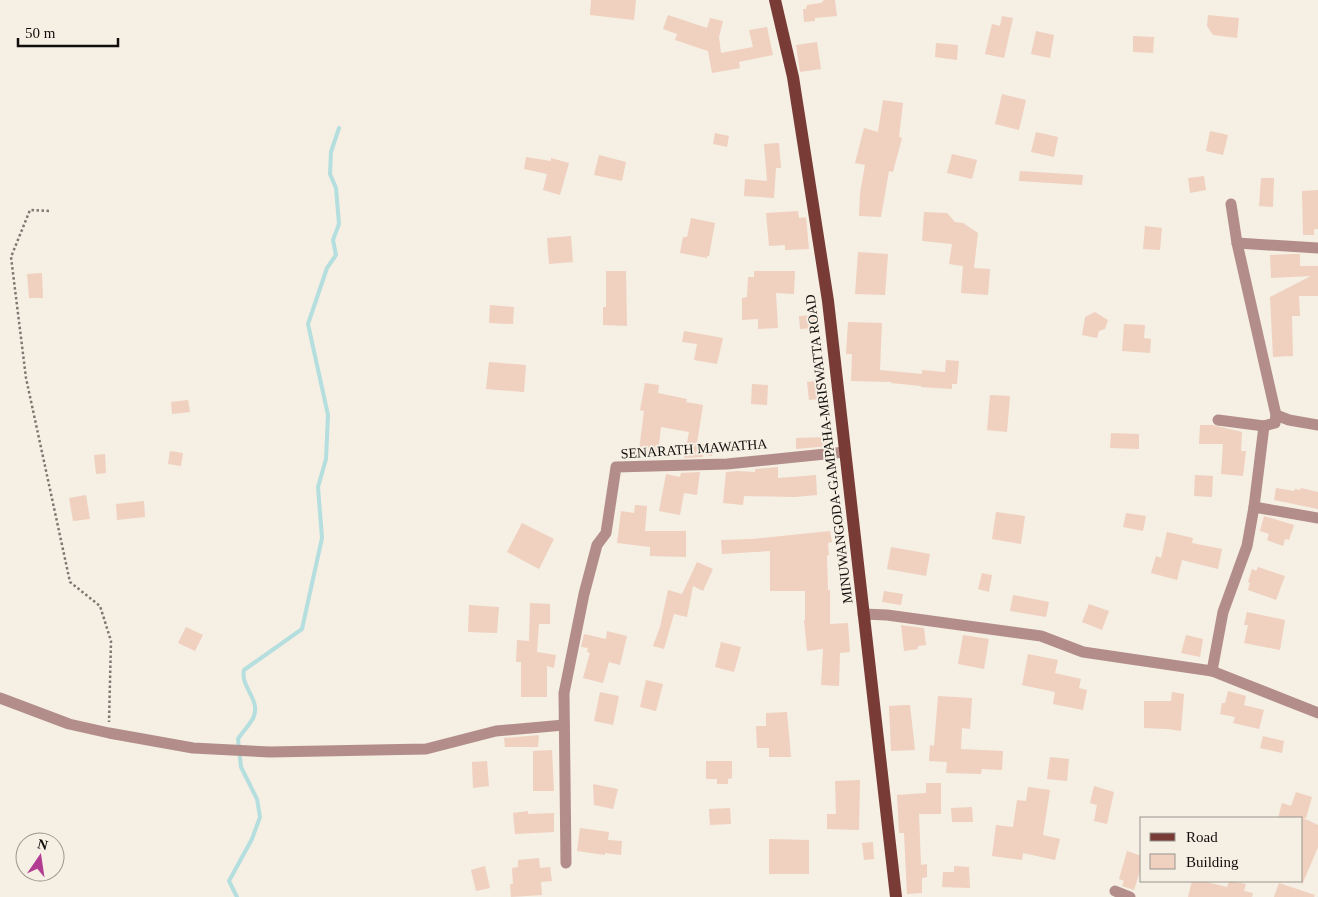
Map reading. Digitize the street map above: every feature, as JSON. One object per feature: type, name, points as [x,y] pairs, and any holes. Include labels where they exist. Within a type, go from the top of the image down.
[{"type":"main road","name":"MINUWANGODA-GAMPAHA-MRISWATTA ROAD","points":[[775,0],[793,77],[828,301],[896,897]]},
{"type":"street","points":[[1218,420],[1264,426],[1275,424],[1276,415],[1237,244],[1231,204]]},
{"type":"street","points":[[1237,244],[1318,248]]},
{"type":"street","points":[[1276,415],[1289,420],[1318,425]]},
{"type":"street","points":[[1212,672],[1223,612],[1246,546],[1254,507],[1264,426]]},
{"type":"street","name":"SENARATH MAWATHA","points":[[566,863],[564,692],[584,594],[597,545],[606,533],[616,467],[727,464],[845,452]]},
{"type":"street","points":[[1254,507],[1318,518]]},
{"type":"street","points":[[863,614],[887,615],[1041,636],[1083,652],[1212,672],[1318,713]]},
{"type":"street","points":[[0,698],[69,724],[109,734],[193,748],[270,752],[426,749],[496,731],[564,725]]},
{"type":"street","points":[[1115,891],[1130,897]]},
{"type":"path","points":[[49,210],[30,210],[11,257],[26,378],[70,582],[100,606],[111,640],[109,734]]},
{"type":"building","points":[[591,0],[636,0],[634,20],[590,15]]},
{"type":"building","points":[[824,0],[835,0],[837,16],[815,18],[815,21],[804,22],[803,9],[806,9],[807,5],[821,3]]},
{"type":"building","points":[[668,15],[707,28],[710,18],[723,21],[719,37],[721,53],[753,47],[749,30],[767,27],[773,55],[739,62],[740,68],[712,73],[708,51],[675,40],[677,34],[663,29]]},
{"type":"building","points":[[1208,15],[1239,18],[1237,38],[1213,35],[1207,26]]},
{"type":"building","points":[[1002,16],[1013,18],[1004,58],[985,54],[992,24],[1000,26]]},
{"type":"building","points":[[1036,31],[1054,35],[1050,58],[1031,54]]},
{"type":"building","points":[[1133,36],[1154,37],[1153,53],[1133,52]]},
{"type":"building","points":[[817,42],[821,69],[800,72],[796,45]]},
{"type":"building","points":[[936,43],[958,45],[957,60],[935,57]]},
{"type":"building","points":[[1002,94],[1026,100],[1019,130],[995,124]]},
{"type":"building","points":[[883,100],[903,103],[899,137],[902,138],[893,172],[889,171],[881,217],[859,216],[860,193],[865,165],[855,163],[864,128],[878,132]]},
{"type":"building","points":[[1210,131],[1228,135],[1223,155],[1206,151]]},
{"type":"building","points":[[1036,132],[1058,137],[1054,157],[1031,152]]},
{"type":"building","points":[[715,133],[729,136],[727,147],[713,144]]},
{"type":"building","points":[[779,143],[781,168],[776,168],[774,198],[744,196],[745,179],[767,181],[764,144]]},
{"type":"building","points":[[952,154],[977,160],[972,179],[947,173]]},
{"type":"building","points":[[599,155],[626,162],[622,181],[594,175]]},
{"type":"building","points":[[526,157],[551,161],[551,158],[569,163],[560,195],[543,190],[547,174],[524,169]]},
{"type":"building","points":[[1020,171],[1083,175],[1082,185],[1019,181]]},
{"type":"building","points":[[1204,176],[1206,190],[1190,193],[1188,178]]},
{"type":"building","points":[[1261,178],[1274,178],[1273,207],[1259,206]]},
{"type":"building","points":[[1318,190],[1318,229],[1314,229],[1314,235],[1303,235],[1302,191]]},
{"type":"building","points":[[798,211],[799,218],[806,217],[809,249],[785,250],[785,245],[769,246],[766,213]]},
{"type":"building","points":[[924,212],[947,213],[955,222],[963,223],[978,233],[974,268],[990,269],[988,295],[961,293],[963,266],[949,264],[952,244],[922,241]]},
{"type":"building","points":[[691,218],[715,223],[709,256],[707,258],[680,253],[683,237],[687,237]]},
{"type":"building","points":[[1145,226],[1162,228],[1160,250],[1143,249]]},
{"type":"building","points":[[571,236],[573,262],[549,264],[547,238]]},
{"type":"building","points":[[858,252],[888,254],[885,295],[855,294]]},
{"type":"building","points":[[1300,254],[1300,266],[1318,266],[1318,296],[1299,296],[1300,316],[1292,316],[1293,356],[1273,357],[1270,297],[1311,276],[1271,278],[1270,255]]},
{"type":"building","points":[[606,271],[626,271],[627,326],[603,325],[603,307],[606,307]]},
{"type":"building","points":[[754,271],[795,271],[794,294],[776,293],[778,328],[758,329],[758,319],[742,320],[742,298],[747,297],[748,277],[754,277]]},
{"type":"building","points":[[42,273],[43,298],[29,298],[27,274]]},
{"type":"building","points":[[490,305],[514,307],[513,324],[489,323]]},
{"type":"building","points":[[1095,312],[1108,320],[1105,329],[1099,331],[1097,338],[1082,335],[1085,317]]},
{"type":"building","points":[[815,315],[816,328],[800,329],[799,316]]},
{"type":"building","points":[[848,322],[882,323],[880,370],[922,374],[922,370],[945,372],[946,360],[959,361],[957,384],[952,384],[952,389],[921,387],[891,382],[851,381],[852,354],[846,354]]},
{"type":"building","points":[[1124,324],[1145,325],[1144,338],[1151,339],[1150,353],[1122,351]]},
{"type":"building","points":[[684,331],[723,338],[717,364],[694,360],[697,344],[682,342]]},
{"type":"building","points":[[489,362],[526,365],[524,392],[486,389]]},
{"type":"building","points":[[818,381],[820,399],[809,400],[807,382]]},
{"type":"building","points":[[645,383],[659,385],[658,393],[687,399],[686,402],[703,405],[697,443],[714,446],[712,456],[703,454],[703,457],[684,458],[689,432],[661,427],[658,453],[639,450],[644,411],[640,410]]},
{"type":"building","points":[[752,384],[768,385],[767,405],[751,404]]},
{"type":"building","points":[[990,395],[1010,396],[1007,432],[987,430]]},
{"type":"building","points":[[188,400],[190,412],[172,414],[171,402]]},
{"type":"building","points":[[1200,425],[1213,425],[1242,432],[1241,451],[1246,451],[1243,476],[1221,474],[1223,444],[1199,444]]},
{"type":"building","points":[[1111,433],[1139,434],[1139,449],[1110,448]]},
{"type":"building","points":[[829,437],[829,446],[796,449],[796,438]]},
{"type":"building","points":[[170,451],[183,453],[181,466],[168,464]]},
{"type":"building","points":[[105,454],[106,473],[96,474],[94,455]]},
{"type":"building","points":[[778,467],[778,478],[816,475],[817,495],[795,497],[744,496],[743,505],[723,503],[726,472],[755,472],[755,469]]},
{"type":"building","points":[[700,472],[697,495],[684,493],[680,515],[659,511],[666,474],[680,477],[681,473]]},
{"type":"building","points":[[1195,475],[1213,476],[1212,497],[1194,496]]},
{"type":"building","points":[[1276,488],[1294,491],[1301,488],[1318,492],[1318,509],[1274,500]]},
{"type":"building","points":[[86,495],[90,519],[73,521],[69,498]]},
{"type":"building","points":[[144,501],[145,517],[117,520],[116,504]]},
{"type":"building","points":[[635,505],[647,506],[645,531],[686,531],[686,557],[650,556],[650,547],[617,543],[621,511],[634,513]]},
{"type":"building","points":[[996,512],[1025,516],[1021,544],[992,539]]},
{"type":"building","points":[[1126,513],[1146,516],[1143,531],[1123,527]]},
{"type":"building","points":[[1264,516],[1294,525],[1289,540],[1285,539],[1283,546],[1267,540],[1269,534],[1260,531]]},
{"type":"building","points":[[522,523],[554,539],[539,569],[507,552]]},
{"type":"building","points":[[830,531],[832,542],[828,543],[829,555],[827,555],[830,624],[848,623],[850,652],[840,653],[839,686],[821,685],[823,649],[807,651],[804,620],[805,591],[770,591],[770,551],[722,554],[721,540],[752,539]]},
{"type":"building","points":[[1167,532],[1193,538],[1192,543],[1222,549],[1218,569],[1182,560],[1177,580],[1151,573],[1156,556],[1161,558]]},
{"type":"building","points":[[891,547],[930,554],[926,576],[887,569]]},
{"type":"building","points":[[697,562],[713,569],[703,591],[693,586],[687,617],[674,614],[664,649],[653,646],[660,627],[668,590],[682,594]]},
{"type":"building","points":[[1258,567],[1285,576],[1276,600],[1248,590],[1252,569],[1256,571]]},
{"type":"building","points":[[982,573],[992,575],[989,592],[978,589]]},
{"type":"building","points":[[884,591],[903,594],[901,605],[882,602]]},
{"type":"building","points":[[1013,595],[1049,602],[1046,617],[1010,611]]},
{"type":"building","points":[[530,603],[550,604],[550,624],[539,624],[537,652],[556,655],[554,668],[547,666],[547,697],[521,697],[521,662],[516,662],[517,640],[529,641]]},
{"type":"building","points":[[1089,604],[1109,611],[1102,630],[1082,622]]},
{"type":"building","points":[[469,605],[499,607],[497,633],[468,632]]},
{"type":"building","points":[[1247,612],[1285,620],[1280,650],[1244,643],[1248,625],[1244,625]]},
{"type":"building","points":[[901,625],[924,628],[926,645],[918,646],[918,649],[904,651]]},
{"type":"building","points":[[186,627],[203,635],[195,651],[178,643]]},
{"type":"building","points":[[607,631],[627,636],[620,665],[609,662],[603,683],[583,678],[590,653],[587,652],[588,648],[581,647],[584,634],[606,639]]},
{"type":"building","points":[[963,635],[989,639],[984,669],[958,664]]},
{"type":"building","points":[[1186,635],[1203,639],[1200,657],[1181,653]]},
{"type":"building","points":[[721,642],[741,647],[734,672],[715,667]]},
{"type":"building","points":[[1028,654],[1058,660],[1055,673],[1081,679],[1079,688],[1087,690],[1083,710],[1053,704],[1055,692],[1022,685]]},
{"type":"building","points":[[646,680],[663,684],[656,711],[640,707]]},
{"type":"building","points":[[1228,691],[1246,696],[1244,705],[1264,710],[1259,729],[1233,723],[1235,717],[1220,714],[1222,703],[1225,703]]},
{"type":"building","points":[[600,692],[619,696],[613,725],[594,721]]},
{"type":"building","points":[[1172,692],[1184,694],[1181,731],[1144,728],[1144,701],[1171,701]]},
{"type":"building","points":[[938,696],[972,698],[970,729],[962,728],[961,749],[1003,751],[1002,770],[982,769],[981,774],[946,773],[947,762],[929,761],[930,745],[934,746]]},
{"type":"building","points":[[910,705],[915,750],[891,751],[889,706]]},
{"type":"building","points":[[787,712],[791,757],[769,757],[769,748],[757,748],[756,726],[766,726],[766,713]]},
{"type":"building","points":[[539,735],[538,747],[505,747],[504,738]]},
{"type":"building","points":[[1263,736],[1284,741],[1282,753],[1260,748]]},
{"type":"building","points":[[552,750],[554,791],[533,791],[533,751]]},
{"type":"building","points":[[1050,757],[1069,759],[1067,781],[1047,779]]},
{"type":"building","points":[[487,761],[489,786],[473,788],[472,762]]},
{"type":"building","points":[[706,761],[732,761],[732,778],[728,779],[728,784],[717,784],[717,779],[706,779]]},
{"type":"building","points":[[860,780],[859,830],[827,829],[827,814],[836,814],[835,781]]},
{"type":"building","points":[[926,783],[941,783],[941,814],[919,814],[921,865],[927,864],[927,877],[922,878],[922,893],[907,894],[904,833],[899,833],[897,795],[926,793]]},
{"type":"building","points":[[593,784],[618,789],[613,809],[594,805]]},
{"type":"building","points":[[1094,786],[1114,792],[1107,824],[1094,821],[1097,805],[1090,803]]},
{"type":"building","points":[[1028,787],[1050,790],[1043,835],[1060,839],[1055,860],[1023,853],[1022,860],[992,856],[996,825],[1013,827],[1017,800],[1026,801]]},
{"type":"building","points":[[1296,792],[1312,797],[1306,818],[1278,817],[1282,803],[1291,806]]},
{"type":"building","points":[[972,807],[973,822],[952,822],[951,808]]},
{"type":"building","points":[[730,808],[731,824],[710,825],[709,809]]},
{"type":"building","points":[[528,811],[528,814],[554,813],[554,832],[515,834],[513,813]]},
{"type":"building","points":[[1303,818],[1318,825],[1318,847],[1302,885]]},
{"type":"building","points":[[580,828],[609,832],[608,840],[622,841],[621,855],[577,851]]},
{"type":"building","points":[[769,839],[809,840],[809,874],[769,874]]},
{"type":"building","points":[[873,842],[874,859],[864,860],[862,843]]},
{"type":"building","points":[[1127,851],[1140,855],[1140,871],[1134,890],[1122,886],[1124,881],[1119,879]]},
{"type":"building","points":[[539,858],[540,868],[550,867],[552,881],[541,882],[542,895],[511,897],[510,884],[513,884],[512,868],[518,867],[518,860]]},
{"type":"building","points":[[485,866],[490,888],[476,891],[471,870]]},
{"type":"building","points":[[954,866],[969,867],[970,888],[942,887],[943,872],[954,872]]},
{"type":"building","points":[[1192,882],[1207,882],[1227,887],[1229,882],[1246,884],[1244,891],[1253,893],[1252,897],[1188,897]]},
{"type":"building","points":[[1279,883],[1315,895],[1314,897],[1274,897]]},
{"type":"waterway","points":[[237,897],[229,881],[252,839],[260,817],[257,799],[241,767],[238,739],[253,719],[255,710],[245,682],[244,670],[302,629],[322,538],[318,487],[326,459],[328,415],[308,324],[327,268],[336,255],[333,240],[339,224],[336,188],[330,174],[331,152],[339,128]]}]
